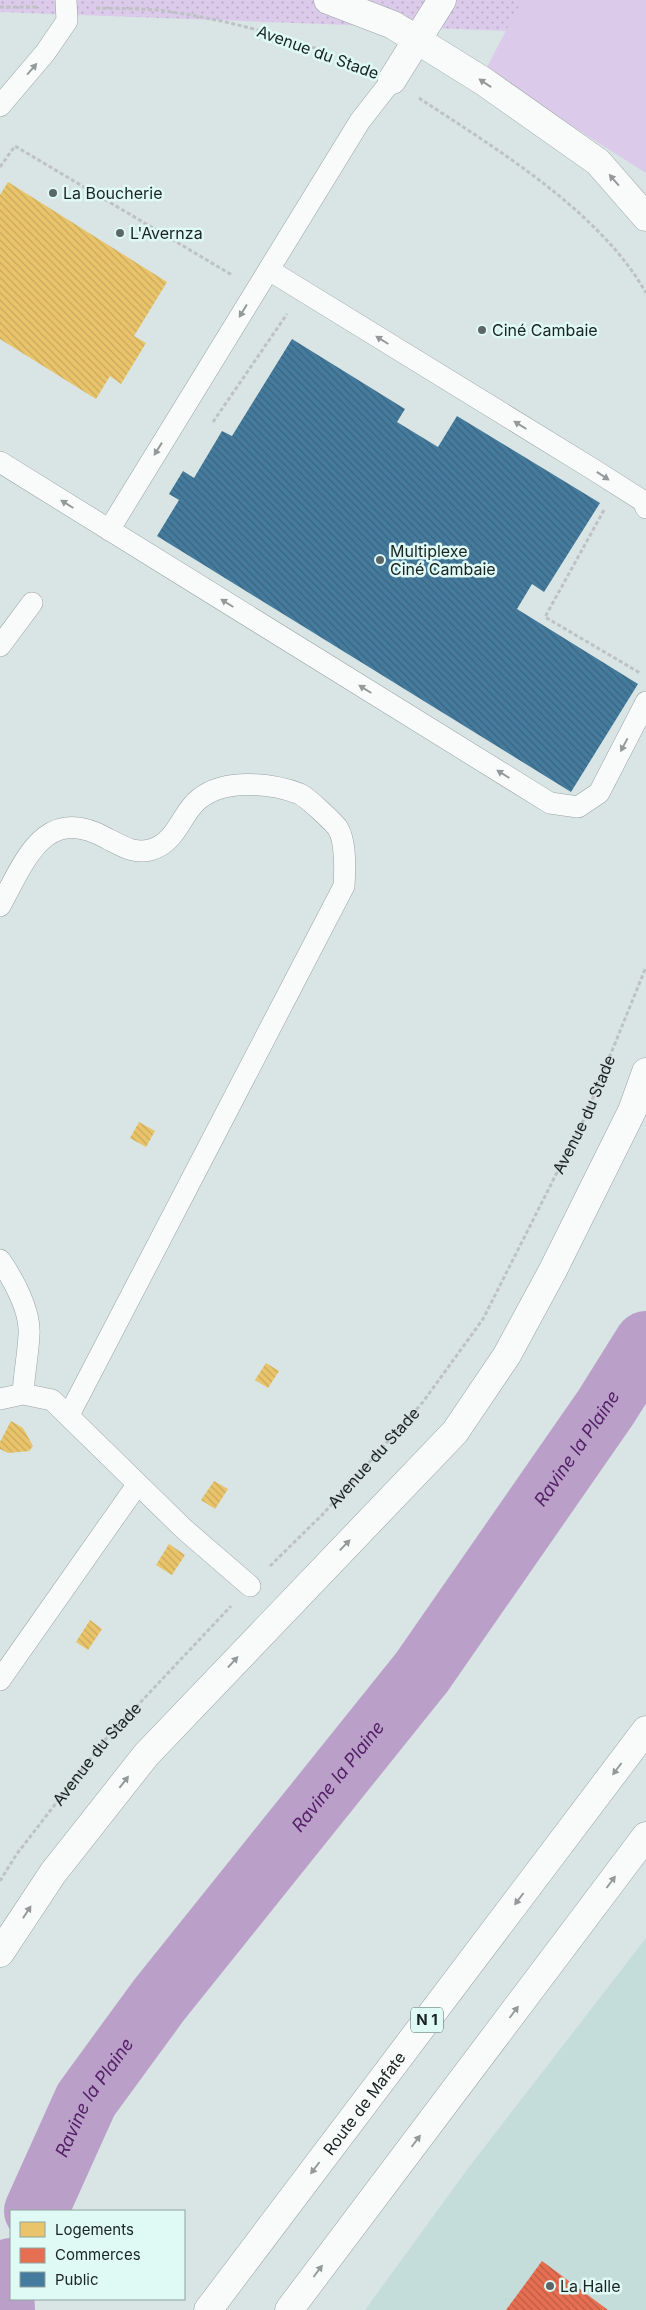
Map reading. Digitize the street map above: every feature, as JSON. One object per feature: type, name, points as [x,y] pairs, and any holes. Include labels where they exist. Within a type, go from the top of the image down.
[{"type":"main road","points":[[328,0],[393,25],[483,81],[598,162],[646,217]]},
{"type":"main road","points":[[392,80],[442,0]]},
{"type":"main road","points":[[0,1953],[53,1872],[146,1755],[455,1432],[508,1354],[553,1270],[632,1111],[646,1072]]},
{"type":"main road","name":"Route de Mafate","points":[[208,2310],[646,1730]]},
{"type":"main road","points":[[288,2310],[646,1836]]},
{"type":"lane","points":[[0,106],[45,53],[67,21],[66,3]]},
{"type":"lane","points":[[109,530],[360,121],[392,80]]},
{"type":"lane","points":[[269,270],[562,450],[642,501],[646,508]]},
{"type":"lane","points":[[1,464],[550,803],[578,807],[599,792],[646,702]]},
{"type":"lane","points":[[0,646],[32,603]]},
{"type":"lane","points":[[0,906],[32,847],[54,832],[74,826],[92,830],[130,851],[151,850],[174,834],[198,799],[225,786],[272,786],[302,795],[338,828],[346,864],[344,886],[69,1415]]},
{"type":"lane","points":[[0,1260],[20,1293],[30,1334],[24,1366],[23,1394]]},
{"type":"lane","points":[[0,1399],[23,1394],[52,1400],[137,1485],[250,1586]]},
{"type":"lane","points":[[0,1680],[137,1485]]},
{"type":"path","name":"Avenue du Stade","points":[[0,7],[66,3],[171,11],[257,28],[328,52],[392,80],[501,152],[570,207],[607,240],[646,293]]},
{"type":"path","points":[[0,168],[15,146],[234,276]]},
{"type":"path","points":[[208,428],[289,312]]},
{"type":"path","points":[[604,509],[545,617],[644,676]]},
{"type":"path","name":"Avenue du Stade","points":[[0,1880],[16,1856],[104,1741],[250,1586],[322,1515],[423,1402],[483,1319],[586,1115],[646,967]]},
{"type":"shaded area","points":[[0,0],[646,0],[646,36],[0,12]]},
{"type":"shaded area","points":[[522,0],[646,0],[646,173],[485,71]]},
{"type":"shaded area","points":[[646,1938],[646,2310],[365,2310],[469,2167]]},
{"type":"building: Logements","points":[[8,182],[167,282],[134,336],[146,343],[121,384],[110,376],[96,399],[0,339],[0,195]]},
{"type":"building: Logements","points":[[139,1122],[155,1131],[146,1147],[130,1138]]},
{"type":"building: Logements","points":[[266,1363],[279,1371],[268,1388],[255,1380]]},
{"type":"building: Logements","points":[[11,1421],[23,1428],[33,1446],[29,1451],[8,1453],[0,1449],[0,1442]]},
{"type":"building: Logements","points":[[214,1481],[228,1489],[215,1509],[201,1500]]},
{"type":"building: Logements","points":[[169,1544],[185,1555],[172,1575],[156,1565]]},
{"type":"building: Logements","points":[[90,1620],[102,1629],[88,1650],[76,1642]]},
{"type":"building: Commerces","name":"La Halle","points":[[542,2261],[608,2310],[506,2310]]},
{"type":"building: Public","name":"Multiplexe Ciné Cambaie","points":[[292,339],[405,409],[397,422],[438,447],[457,416],[600,503],[544,592],[532,584],[517,609],[638,684],[571,792],[157,536],[179,500],[169,494],[183,471],[194,478],[222,431],[232,436]]},
{"type":"waterway","name":"Ravine la Plaine","points":[[36,2210],[86,2100],[159,2000],[422,1672],[606,1407],[646,1343]]},
{"type":"waterway","name":"Ravine la Plaine","points":[[3,2310],[2,2293],[10,2273]]},
{"type":"place","name":"La Boucherie","points":[[53,193]]},
{"type":"place","name":"L'Avernza","points":[[120,233]]},
{"type":"place","name":"Ciné Cambaie","points":[[482,330]]},
{"type":"place","name":"Multiplexe Ciné Cambaie","points":[[380,560]]},
{"type":"place","name":"La Halle","points":[[550,2286]]}]
